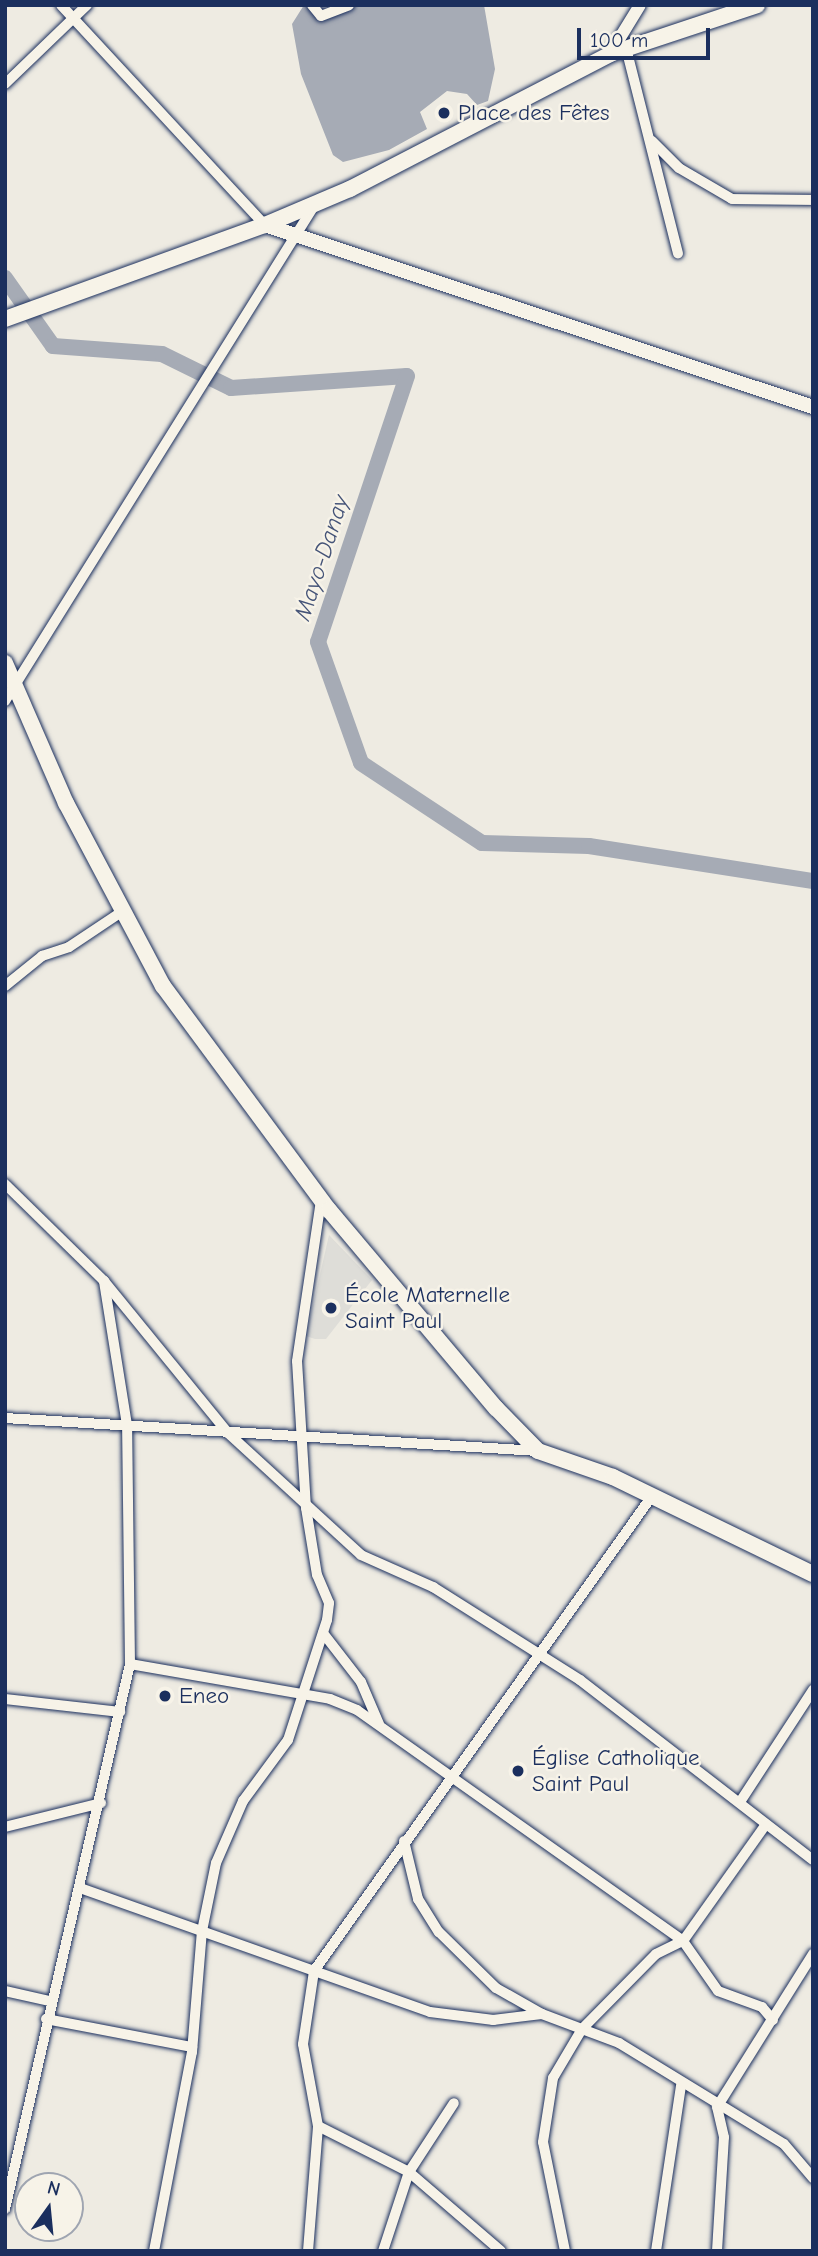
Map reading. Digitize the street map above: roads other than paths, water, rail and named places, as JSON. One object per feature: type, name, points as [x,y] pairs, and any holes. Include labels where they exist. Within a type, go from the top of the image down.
[{"type":"main road","points":[[8,318],[265,225],[610,54],[757,5]]},
{"type":"main road","points":[[265,225],[293,239],[581,326],[813,407]]},
{"type":"main road","points":[[5,663],[123,911],[163,986],[321,1199],[538,1451],[652,1496],[813,1574]]},
{"type":"street","points":[[61,5],[265,225]]},
{"type":"street","points":[[5,84],[76,22],[87,5]]},
{"type":"street","points":[[313,5],[321,16],[349,5]]},
{"type":"street","points":[[610,54],[640,5]]},
{"type":"street","points":[[626,48],[678,254]]},
{"type":"street","points":[[651,141],[679,168],[732,200],[813,200]]},
{"type":"street","points":[[5,701],[218,368],[317,201]]},
{"type":"street","points":[[5,986],[42,956],[69,947],[123,911]]},
{"type":"street","points":[[5,1184],[104,1281],[228,1433],[306,1508],[361,1555],[433,1587],[540,1655],[740,1802],[813,1860]]},
{"type":"street","points":[[154,2251],[192,2048],[202,1931],[232,1823],[288,1740],[324,1633],[329,1603],[317,1575],[306,1508],[296,1361],[321,1199]]},
{"type":"street","points":[[5,2209],[49,2001],[80,1888],[130,1664],[127,1425],[104,1281]]},
{"type":"street","points":[[5,1418],[228,1433],[299,1434],[538,1451]]},
{"type":"street","points":[[308,2251],[318,2126],[303,2045],[314,1971],[652,1496]]},
{"type":"street","points":[[324,1633],[361,1682],[379,1724]]},
{"type":"street","points":[[130,1664],[347,1705],[455,1776],[684,1941],[718,1991],[762,2007],[773,2020]]},
{"type":"street","points":[[740,1802],[813,1690]]},
{"type":"street","points":[[5,1699],[120,1712]]},
{"type":"street","points":[[5,1827],[100,1803]]},
{"type":"street","points":[[565,2251],[543,2131],[553,2078],[582,2029],[656,1954],[684,1941],[766,1824]]},
{"type":"street","points":[[404,1841],[418,1899],[439,1932],[496,1988],[542,2014],[648,2058],[681,2085],[783,2144],[813,2178]]},
{"type":"street","points":[[80,1888],[430,2012],[493,2020],[542,2014]]},
{"type":"street","points":[[717,2251],[724,2137],[718,2107],[813,1954]]},
{"type":"street","points":[[5,1991],[49,2001]]},
{"type":"street","points":[[46,2019],[192,2048]]},
{"type":"street","points":[[656,2251],[681,2085]]},
{"type":"street","points":[[383,2251],[409,2172],[454,2103]]},
{"type":"street","points":[[318,2126],[409,2172],[501,2251]]},
{"type":"waterway","name":"Mayo-Danay","points":[[5,278],[53,346],[162,354],[231,388],[407,376],[318,642],[361,763],[482,843],[589,846],[813,881]]},
{"type":"place","name":"Place des Fêtes","points":[[444,113]]},
{"type":"place","name":"École Maternelle Saint Paul","points":[[331,1308]]},
{"type":"place","name":"Eneo","points":[[165,1696]]},
{"type":"place","name":"Église Catholique Saint Paul","points":[[518,1771]]}]
